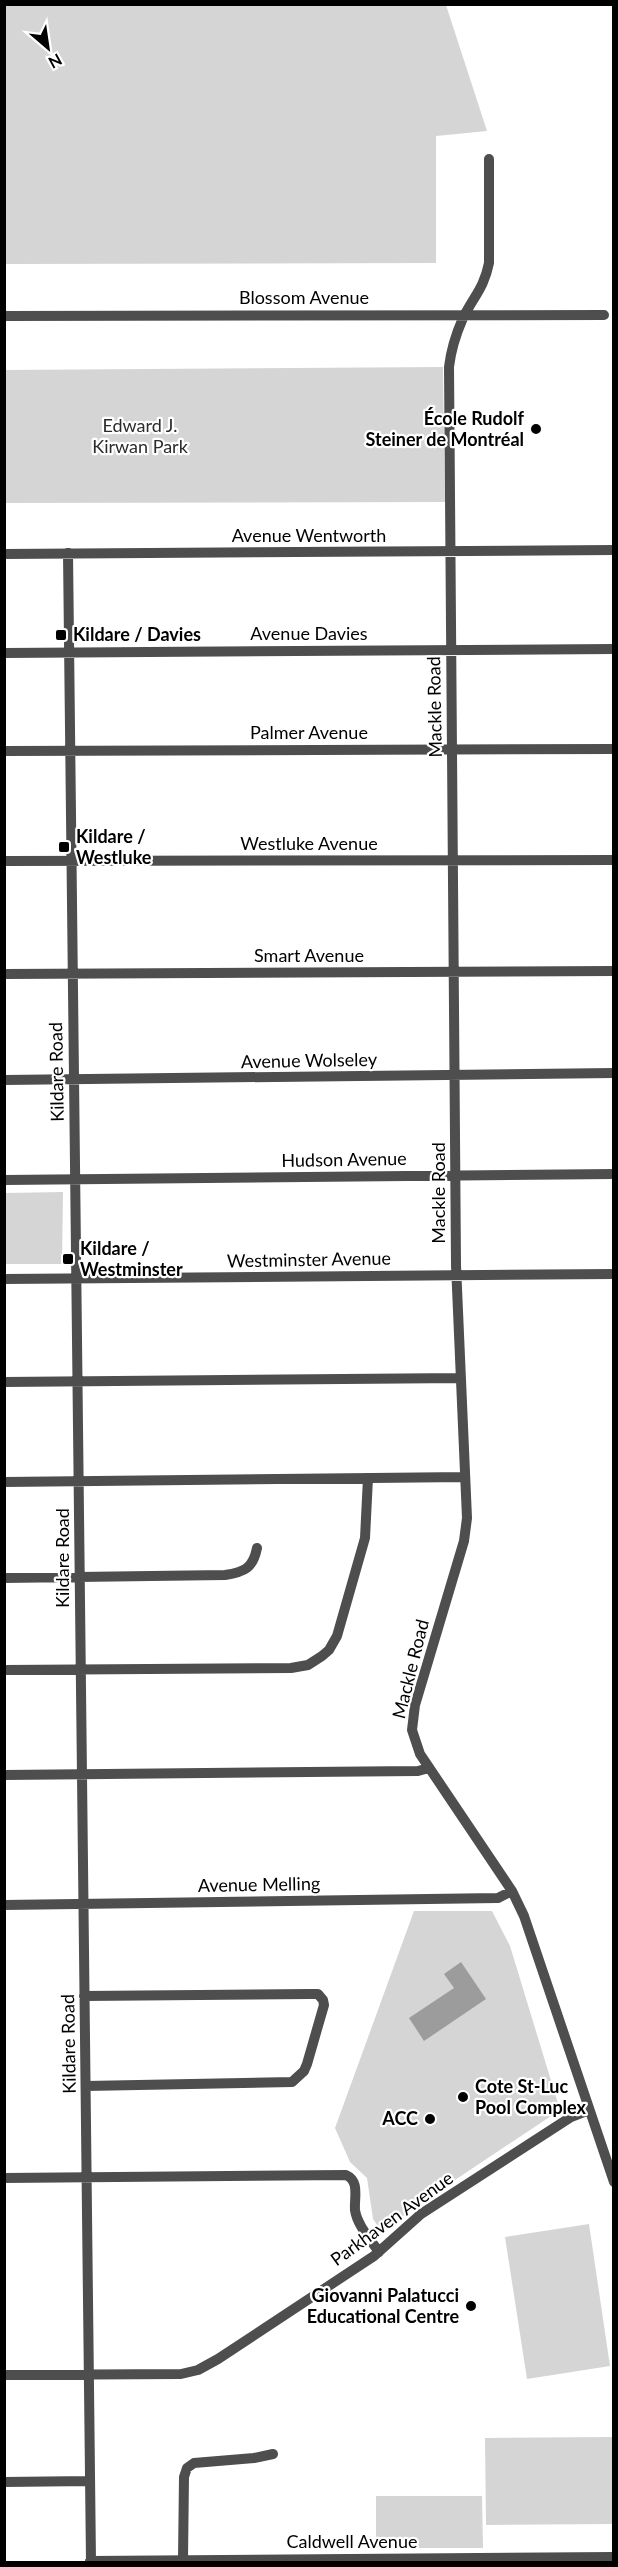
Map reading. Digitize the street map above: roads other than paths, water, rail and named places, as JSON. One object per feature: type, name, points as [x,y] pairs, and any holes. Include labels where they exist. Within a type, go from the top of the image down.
[{"type":"street","name":"Mackle Road","points":[[489,159],[489,263],[486,279],[452,343],[449,367],[454,1076],[465,1535],[412,1718],[415,1741],[429,1768],[512,1891],[531,1933],[614,2182]]},
{"type":"street","name":"Blossom Avenue","points":[[4,316],[604,315]]},
{"type":"street","name":"Avenue Wentworth","points":[[4,554],[614,550]]},
{"type":"street","name":"Kildare Road","points":[[68,553],[91,2562]]},
{"type":"street","name":"Avenue Davies","points":[[4,653],[614,649]]},
{"type":"street","name":"Palmer Avenue","points":[[4,751],[614,749]]},
{"type":"street","name":"Westluke Avenue","points":[[4,861],[614,860]]},
{"type":"street","name":"Smart Avenue","points":[[4,974],[614,971]]},
{"type":"street","name":"Avenue Wolseley","points":[[4,1080],[614,1073]]},
{"type":"street","name":"Hudson Avenue","points":[[4,1180],[614,1174]]},
{"type":"street","name":"Westminster Avenue","points":[[4,1279],[614,1274]]},
{"type":"street","points":[[4,1382],[461,1378]]},
{"type":"street","points":[[4,1482],[465,1477]]},
{"type":"street","points":[[4,1670],[291,1668],[308,1665],[329,1650],[337,1636],[364,1545],[367,1525],[368,1478]]},
{"type":"street","points":[[4,1578],[225,1575],[241,1573],[250,1567],[257,1548]]},
{"type":"street","points":[[4,1775],[418,1772],[429,1768]]},
{"type":"street","name":"Avenue Melling","points":[[4,1905],[498,1898],[512,1891]]},
{"type":"street","points":[[84,1996],[318,1994],[324,2006],[304,2072],[292,2082],[86,2086]]},
{"type":"street","name":"Parkhaven Avenue","points":[[4,2374],[181,2374],[198,2370],[219,2360],[379,2252],[420,2214],[571,2117],[589,2110]]},
{"type":"street","points":[[4,2178],[338,2174],[349,2176],[355,2185],[357,2218],[379,2252]]},
{"type":"street","points":[[183,2559],[184,2476],[187,2468],[194,2463],[206,2461],[236,2460],[273,2454]]},
{"type":"street","points":[[4,2482],[90,2481]]},
{"type":"street","name":"Caldwell Avenue","points":[[91,2562],[183,2559],[614,2557]]},
{"type":"place","name":"École Rudolf Steiner de Montréal","points":[[536,429]]},
{"type":"place","name":"Kildare / Davies","points":[[61,635]]},
{"type":"place","name":"Kildare / Westluke","points":[[64,847]]},
{"type":"place","name":"Kildare / Westminster","points":[[68,1259]]},
{"type":"place","name":"Cote St-Luc Pool Complex","points":[[463,2097]]},
{"type":"place","name":"ACC","points":[[430,2119]]},
{"type":"place","name":"Giovanni Palatucci Educational Centre","points":[[471,2306]]},
{"type":"park label","name":"Edward J. Kirwan Park","points":[[140,436]]}]
